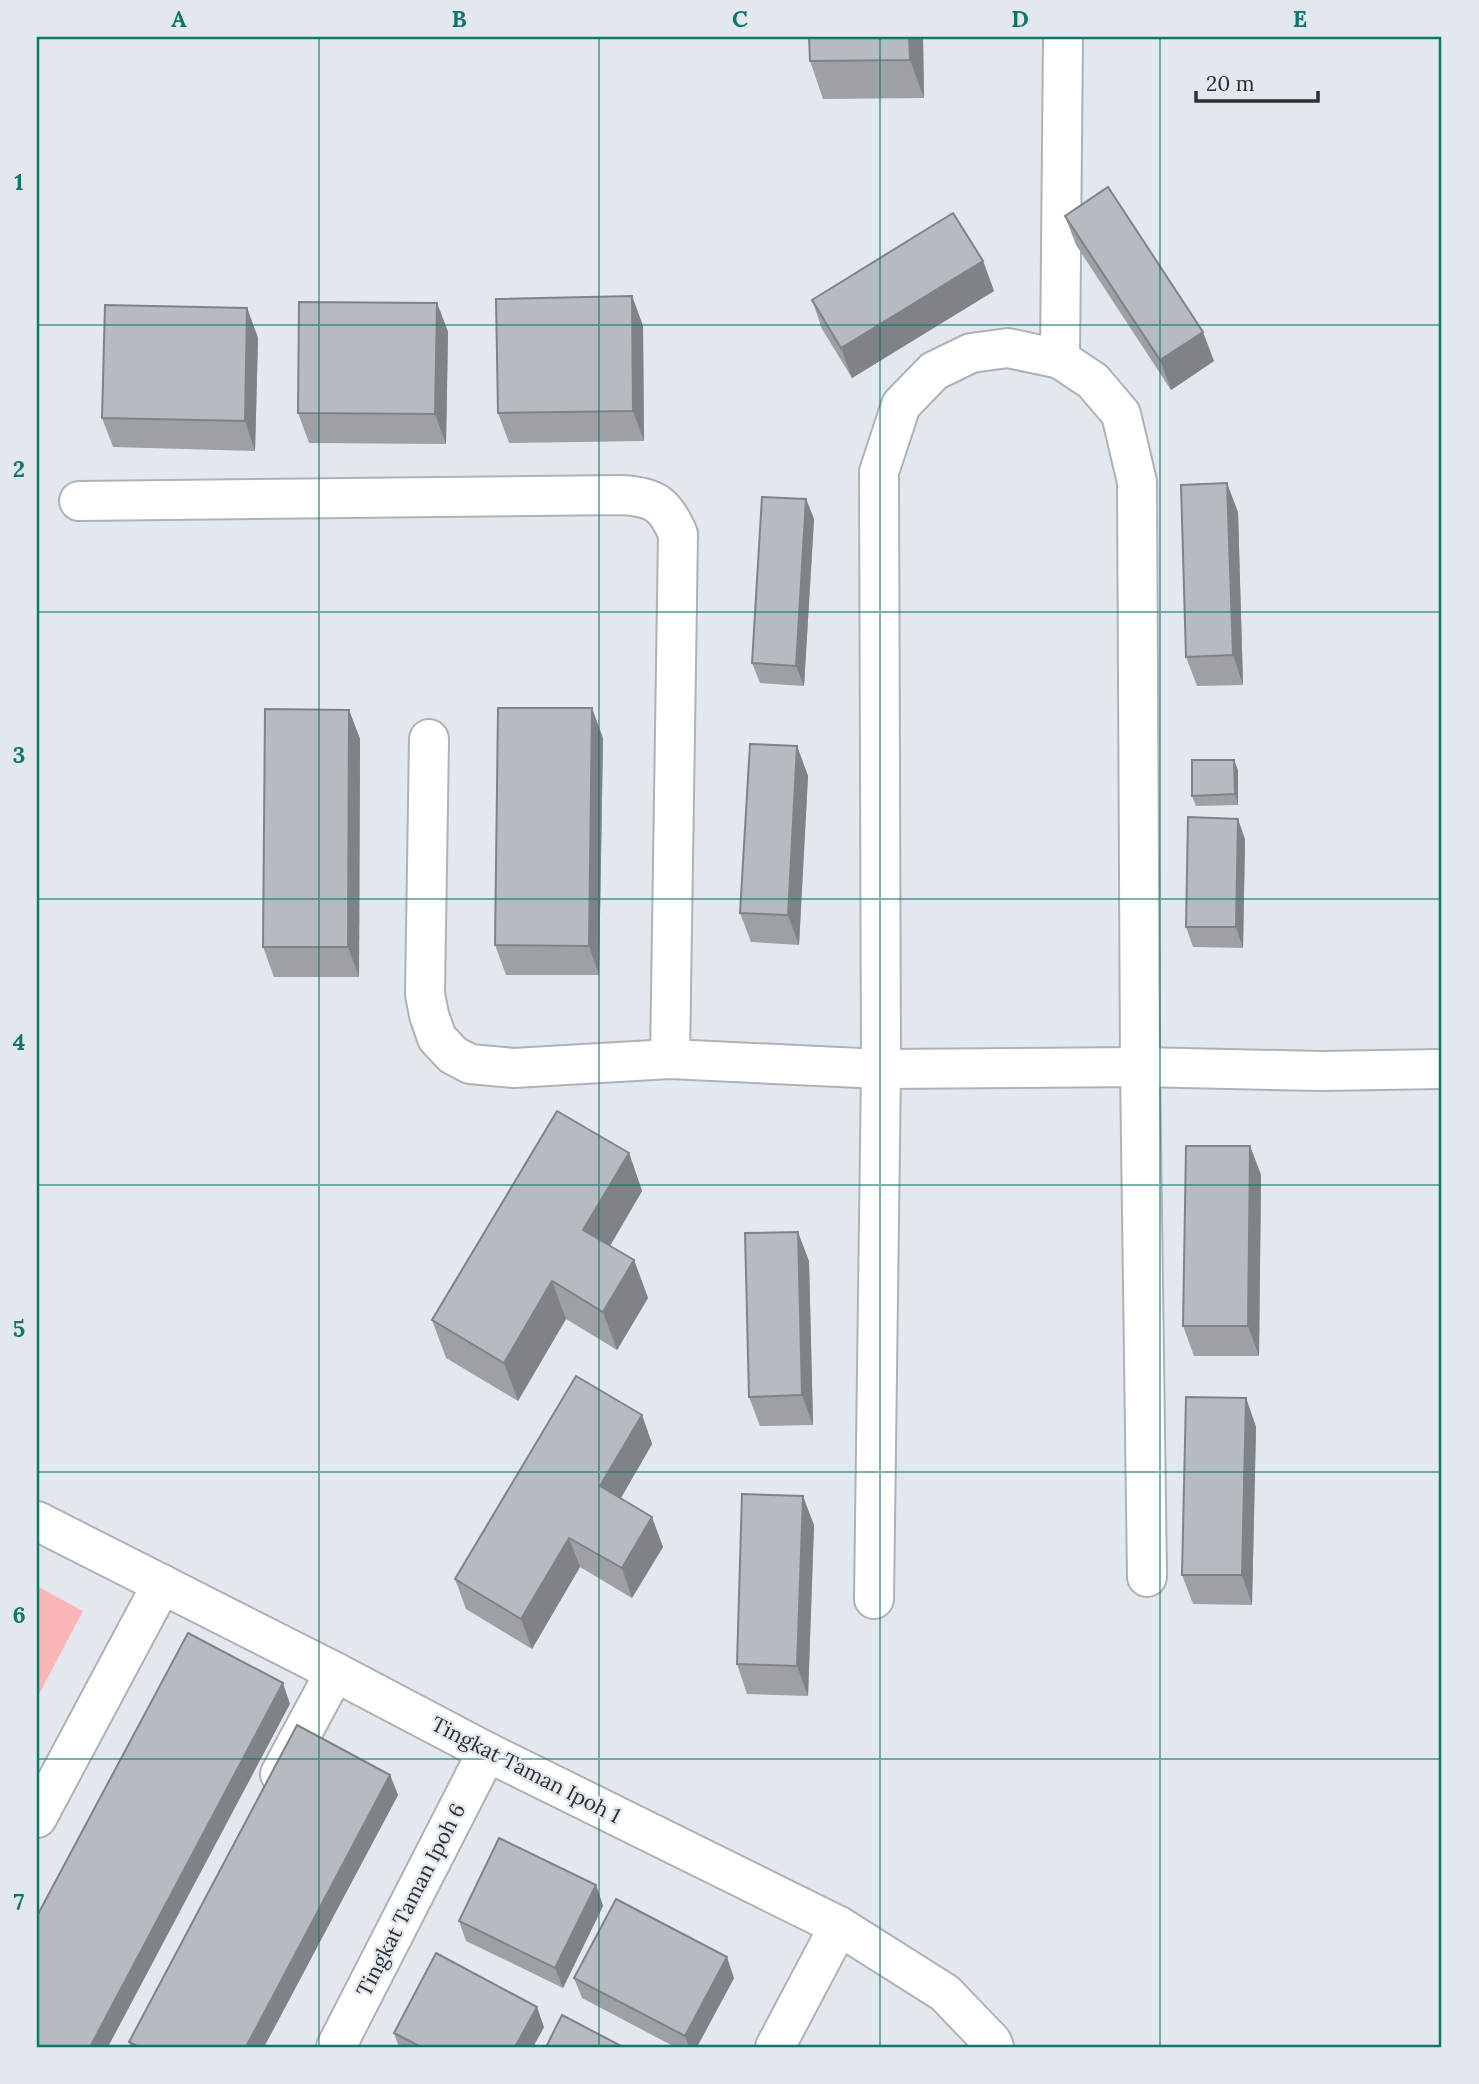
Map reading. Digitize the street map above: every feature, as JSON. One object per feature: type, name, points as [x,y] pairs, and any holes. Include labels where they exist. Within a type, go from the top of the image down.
[{"type":"street","points":[[1060,359],[1063,37]]},
{"type":"street","points":[[874,1599],[881,1069],[878,472],[901,405],[934,371],[971,353],[1009,348],[1060,359],[1093,381],[1121,414],[1137,482],[1140,1067],[1147,1577]]},
{"type":"street","points":[[79,501],[622,495],[642,496],[658,503],[670,515],[678,534],[670,1059]]},
{"type":"street","points":[[429,739],[425,994],[437,1038],[453,1055],[470,1064],[513,1068],[670,1059],[881,1069],[1442,1069]]},
{"type":"street","name":"Tingkat Taman Ipoh 1","points":[[37,1521],[487,1752],[839,1926],[945,1993],[994,2047]]},
{"type":"street","points":[[37,1818],[162,1584]]},
{"type":"street","points":[[263,1805],[335,1672]]},
{"type":"street","name":"Tingkat Taman Ipoh 6","points":[[336,2047],[487,1752]]},
{"type":"street","points":[[775,2047],[839,1926]]},
{"type":"shaded area","points":[[37,1586],[83,1611],[37,1698]]},
{"type":"building","points":[[809,37],[909,37],[910,60],[810,61]]},
{"type":"building","points":[[1108,187],[1203,332],[1160,360],[1065,216]]},
{"type":"building","points":[[953,213],[983,261],[841,348],[812,300]]},
{"type":"building","points":[[632,296],[633,411],[498,413],[496,299]]},
{"type":"building","points":[[299,302],[437,303],[435,414],[298,413]]},
{"type":"building","points":[[105,305],[247,308],[245,421],[102,418]]},
{"type":"building","points":[[1227,483],[1233,655],[1186,657],[1181,485]]},
{"type":"building","points":[[762,497],[806,499],[796,666],[752,663]]},
{"type":"building","points":[[498,708],[592,708],[589,946],[495,945]]},
{"type":"building","points":[[265,709],[349,710],[348,947],[263,947]]},
{"type":"building","points":[[750,744],[797,746],[788,915],[740,913]]},
{"type":"building","points":[[1192,760],[1234,760],[1235,794],[1192,796]]},
{"type":"building","points":[[1188,817],[1238,819],[1236,927],[1186,927]]},
{"type":"building","points":[[557,1111],[629,1153],[583,1230],[634,1260],[603,1312],[552,1281],[504,1363],[432,1320]]},
{"type":"building","points":[[1186,1146],[1250,1146],[1248,1326],[1183,1326]]},
{"type":"building","points":[[798,1232],[802,1395],[749,1397],[745,1233]]},
{"type":"building","points":[[576,1376],[642,1415],[600,1486],[652,1517],[622,1568],[569,1538],[521,1619],[455,1579]]},
{"type":"building","points":[[1186,1397],[1246,1398],[1242,1575],[1182,1575]]},
{"type":"building","points":[[742,1494],[803,1496],[797,1666],[737,1664]]},
{"type":"building","points":[[188,1633],[283,1683],[90,2047],[37,2047],[37,1916]]},
{"type":"building","points":[[297,1725],[390,1775],[246,2047],[139,2047],[129,2042]]},
{"type":"building","points":[[499,1838],[596,1885],[555,1968],[459,1921]]},
{"type":"building","points":[[616,1899],[727,1957],[685,2036],[574,1978]]},
{"type":"building","points":[[436,1953],[537,2007],[515,2047],[421,2047],[394,2033]]},
{"type":"building","points":[[562,2015],[623,2047],[546,2047]]}]
